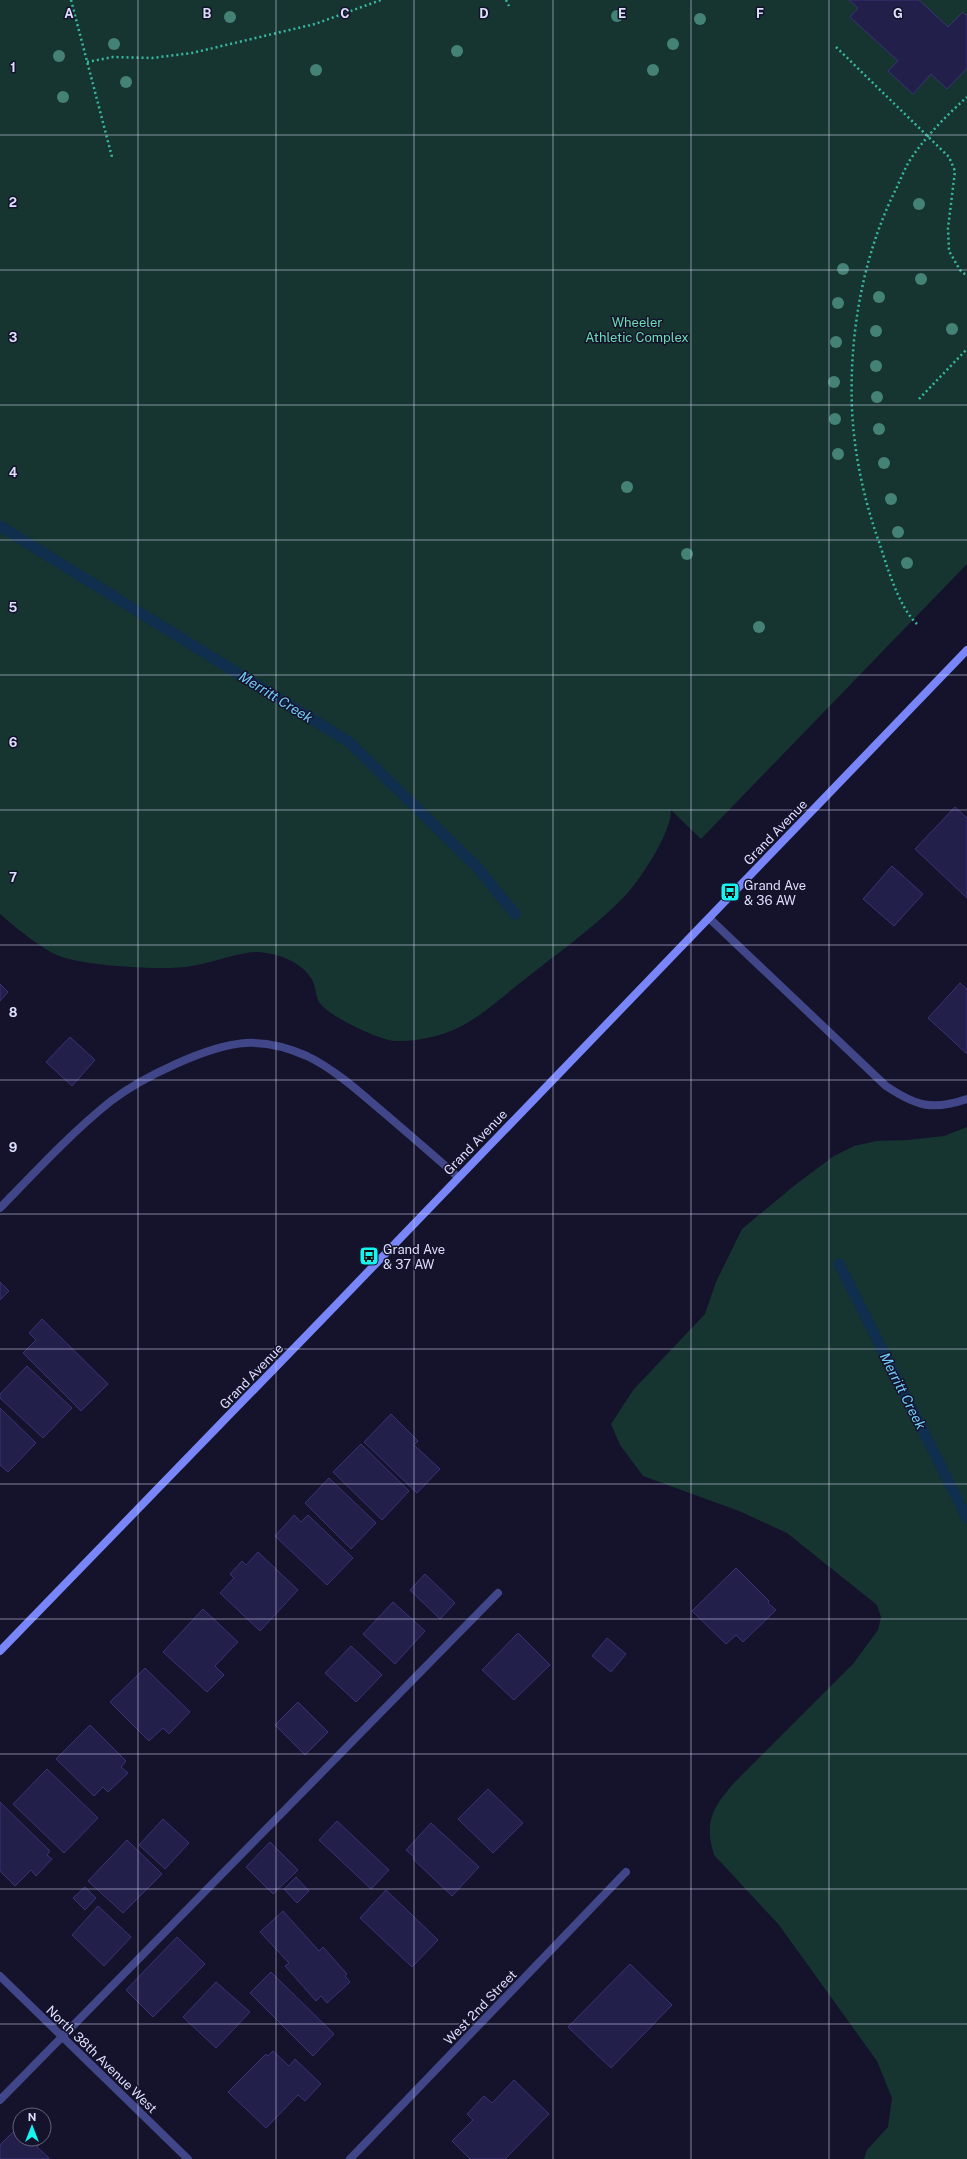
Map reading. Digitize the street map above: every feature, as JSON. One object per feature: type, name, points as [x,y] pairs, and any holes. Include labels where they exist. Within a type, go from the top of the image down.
[{"type":"main road","name":"Grand Avenue","points":[[0,1651],[967,650]]},
{"type":"street","points":[[709,918],[886,1086],[909,1101],[933,1106],[949,1105],[967,1099]]},
{"type":"street","points":[[0,1208],[65,1142],[94,1115],[129,1089],[183,1060],[211,1051],[246,1043],[276,1046],[308,1057],[350,1084],[458,1177]]},
{"type":"street","points":[[0,2100],[61,2036],[498,1593]]},
{"type":"street","name":"West 2nd Street","points":[[350,2159],[626,1872]]},
{"type":"street","name":"North 38th Avenue West","points":[[0,1976],[188,2159]]},
{"type":"path","points":[[71,0],[112,157]]},
{"type":"path","points":[[87,62],[113,57],[152,58],[192,53],[315,24],[381,0]]},
{"type":"path","points":[[506,0],[509,6]]},
{"type":"path","points":[[836,47],[949,157],[955,170],[948,228],[949,250],[960,270],[967,276]]},
{"type":"path","points":[[917,624],[911,619],[902,600],[871,520],[860,470],[852,410],[854,350],[869,254],[885,211],[910,160],[952,111],[967,97]]},
{"type":"path","points":[[919,399],[967,349]]},
{"type":"green space","name":"Wheeler Athletic Complex","points":[[0,0],[967,0],[967,564],[701,839],[671,810],[670,820],[660,844],[645,870],[629,892],[585,932],[488,1009],[474,1019],[451,1031],[423,1039],[404,1041],[388,1040],[366,1032],[332,1014],[324,1008],[319,1002],[313,981],[306,972],[301,967],[280,956],[250,952],[200,965],[164,968],[128,967],[78,961],[65,958],[49,951],[31,939],[0,914]]},
{"type":"green space","points":[[967,1127],[967,2159],[864,2159],[867,2150],[888,2127],[892,2098],[877,2061],[779,1925],[714,1855],[711,1844],[710,1825],[715,1809],[733,1784],[853,1664],[878,1630],[881,1617],[877,1605],[787,1533],[739,1511],[643,1476],[620,1445],[611,1424],[634,1389],[705,1314],[716,1282],[742,1229],[795,1185],[834,1156],[854,1146],[876,1141],[908,1140],[944,1136]]},
{"type":"building","points":[[849,0],[919,0],[948,27],[963,12],[967,16],[967,68],[947,89],[931,74],[913,94],[888,71],[898,61],[850,17],[858,8]]},
{"type":"building","points":[[955,807],[967,818],[967,898],[915,849]]},
{"type":"building","points":[[892,866],[923,894],[894,926],[863,899]]},
{"type":"building","points":[[960,983],[967,989],[967,1054],[928,1018]]},
{"type":"building","points":[[0,984],[8,992],[0,1001]]},
{"type":"building","points":[[70,1037],[95,1060],[72,1086],[46,1062]]},
{"type":"building","points":[[0,1282],[9,1291],[0,1300]]},
{"type":"building","points":[[42,1319],[108,1384],[81,1411],[23,1353],[36,1340],[29,1333]]},
{"type":"building","points":[[27,1366],[72,1408],[43,1438],[0,1398],[0,1394]]},
{"type":"building","points":[[0,1408],[36,1443],[8,1472],[0,1465]]},
{"type":"building","points":[[391,1414],[418,1441],[414,1445],[440,1469],[417,1493],[364,1442]]},
{"type":"building","points":[[361,1444],[409,1491],[382,1520],[333,1472]]},
{"type":"building","points":[[329,1478],[376,1523],[351,1549],[305,1503]]},
{"type":"building","points":[[294,1515],[301,1522],[308,1515],[353,1558],[327,1585],[275,1536]]},
{"type":"building","points":[[258,1552],[298,1590],[260,1631],[220,1593],[234,1578],[230,1574],[242,1561],[246,1565]]},
{"type":"building","points":[[736,1568],[776,1610],[743,1642],[736,1635],[726,1644],[692,1611]]},
{"type":"building","points":[[425,1574],[455,1603],[440,1619],[410,1590]]},
{"type":"building","points":[[393,1602],[425,1631],[395,1664],[363,1634]]},
{"type":"building","points":[[203,1609],[238,1642],[215,1666],[224,1675],[207,1692],[163,1652]]},
{"type":"building","points":[[518,1633],[550,1665],[514,1700],[482,1670]]},
{"type":"building","points":[[607,1638],[626,1654],[611,1672],[592,1656]]},
{"type":"building","points":[[351,1646],[382,1675],[356,1702],[325,1673]]},
{"type":"building","points":[[145,1668],[190,1712],[169,1734],[163,1728],[149,1741],[110,1702]]},
{"type":"building","points":[[298,1702],[328,1732],[305,1755],[275,1725]]},
{"type":"building","points":[[90,1725],[126,1761],[121,1767],[128,1773],[108,1792],[103,1787],[94,1796],[56,1759]]},
{"type":"building","points":[[47,1769],[98,1818],[64,1853],[13,1804]]},
{"type":"building","points":[[488,1789],[523,1823],[493,1853],[458,1819]]},
{"type":"building","points":[[0,1802],[50,1851],[47,1855],[52,1859],[36,1876],[31,1870],[15,1886],[0,1871]]},
{"type":"building","points":[[163,1819],[189,1843],[165,1869],[139,1845]]},
{"type":"building","points":[[337,1821],[389,1870],[371,1889],[319,1840]]},
{"type":"building","points":[[431,1823],[479,1867],[452,1896],[413,1859],[414,1857],[406,1850]]},
{"type":"building","points":[[127,1840],[162,1874],[123,1913],[88,1881]]},
{"type":"building","points":[[270,1842],[298,1870],[273,1894],[246,1867]]},
{"type":"building","points":[[296,1877],[309,1891],[297,1903],[284,1889]]},
{"type":"building","points":[[85,1887],[96,1898],[85,1910],[73,1898]]},
{"type":"building","points":[[386,1890],[438,1940],[412,1967],[360,1918]]},
{"type":"building","points":[[98,1906],[131,1937],[104,1966],[72,1935]]},
{"type":"building","points":[[283,1911],[319,1951],[323,1947],[347,1974],[345,1976],[350,1982],[327,2003],[321,1996],[316,2001],[285,1966],[289,1963],[260,1932]]},
{"type":"building","points":[[177,1937],[205,1964],[153,2017],[126,1990]]},
{"type":"building","points":[[630,1964],[672,2005],[611,2068],[568,2027]]},
{"type":"building","points":[[271,1972],[334,2034],[313,2056],[250,1993]]},
{"type":"building","points":[[216,1982],[250,2012],[216,2048],[183,2017]]},
{"type":"building","points":[[273,2051],[289,2066],[295,2059],[321,2084],[305,2101],[298,2095],[266,2128],[228,2092],[266,2054],[268,2056]]},
{"type":"building","points":[[514,2080],[549,2114],[505,2159],[470,2159],[452,2141],[473,2120],[467,2114],[484,2096],[492,2103]]},
{"type":"building","points":[[12,2133],[12,2147],[37,2147],[49,2158],[0,2159],[0,2145]]},
{"type":"waterway","name":"Merritt Creek","points":[[0,526],[349,742],[477,867],[515,914]]},
{"type":"waterway","name":"Merritt Creek","points":[[839,1264],[967,1518]]},
{"type":"place","name":"Grand Ave & 36 AW","points":[[730,892]]},
{"type":"place","name":"Grand Ave & 37 AW","points":[[369,1256]]}]
